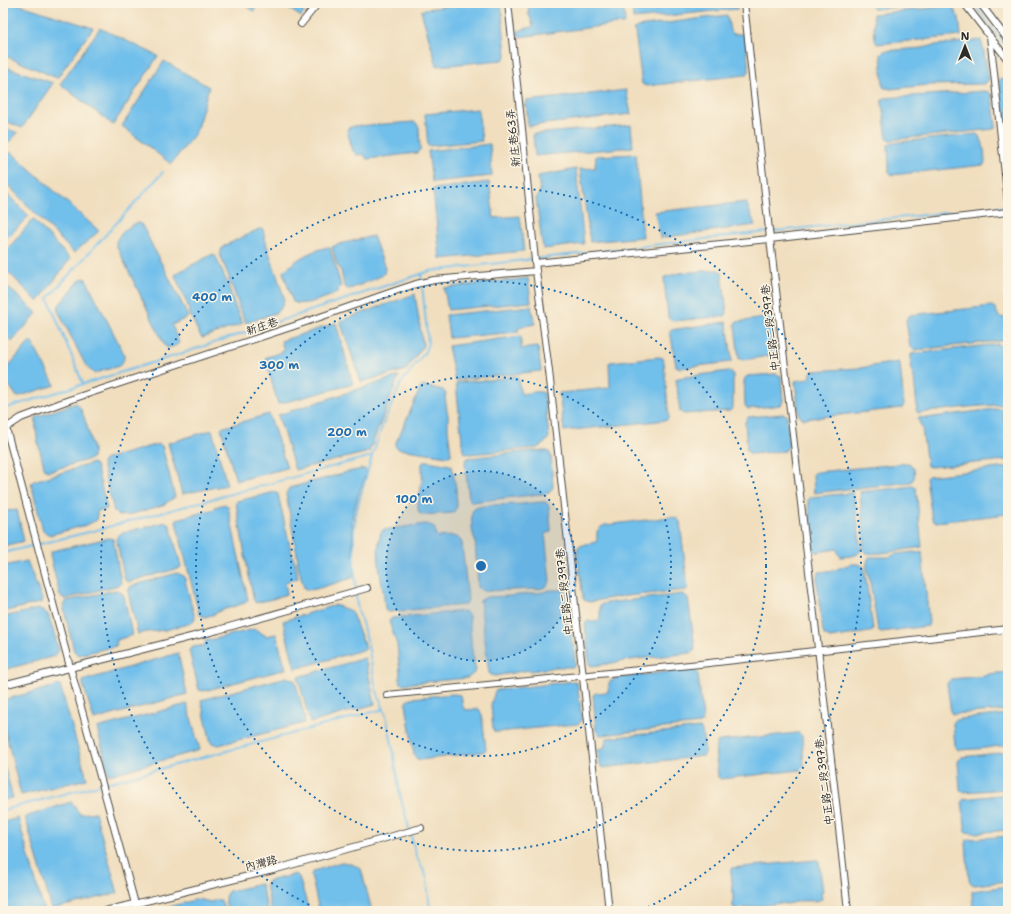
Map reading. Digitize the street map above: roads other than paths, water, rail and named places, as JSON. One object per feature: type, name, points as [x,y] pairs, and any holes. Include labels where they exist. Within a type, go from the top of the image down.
[{"type":"street","points":[[301,24],[318,3]]},
{"type":"street","name":"新庄巷63弄","points":[[508,3],[536,271]]},
{"type":"street","name":"中正路二段397巷","points":[[744,3],[848,911]]},
{"type":"street","points":[[964,3],[1008,60]]},
{"type":"street","points":[[980,3],[1008,40]]},
{"type":"street","points":[[990,36],[1008,202]]},
{"type":"street","points":[[536,263],[770,239],[1008,212]]},
{"type":"street","name":"中正路二段397巷","points":[[536,271],[550,379],[609,911]]},
{"type":"street","name":"新庄巷","points":[[5,430],[21,418],[69,400],[290,328],[416,284],[434,280],[536,271]]},
{"type":"street","points":[[5,430],[137,911]]},
{"type":"street","points":[[3,684],[218,630],[367,588]]},
{"type":"street","points":[[386,695],[700,664],[1008,629]]},
{"type":"street","name":"內灣路","points":[[105,911],[273,870],[421,828]]},
{"type":"water","points":[[8,3],[15,3],[93,28],[57,78],[3,55],[3,13]]},
{"type":"water","points":[[240,3],[258,3],[254,11]]},
{"type":"water","points":[[281,3],[309,3],[301,17]]},
{"type":"water","points":[[471,3],[501,3],[506,55],[505,58],[503,60],[437,66],[421,11],[425,9]]},
{"type":"water","points":[[528,3],[623,3],[625,23],[519,37],[517,34],[518,31],[533,26],[529,16]]},
{"type":"water","points":[[632,3],[737,3],[737,9],[633,19]]},
{"type":"water","points":[[871,3],[940,3],[876,9],[872,8]]},
{"type":"water","points":[[949,5],[952,6],[959,17],[961,36],[877,44],[875,40],[873,14]]},
{"type":"water","points":[[727,15],[730,31],[733,34],[745,34],[749,71],[748,74],[646,86],[642,84],[635,32],[633,30],[637,27]]},
{"type":"water","points":[[100,28],[158,56],[113,125],[60,84]]},
{"type":"water","points":[[981,40],[989,79],[986,83],[928,85],[891,89],[883,87],[881,54],[884,51],[922,48]]},
{"type":"water","points":[[164,61],[209,87],[196,132],[171,164],[122,126]]},
{"type":"water","points":[[3,66],[53,83],[22,128],[3,120]]},
{"type":"water","points":[[1008,78],[1008,124],[1004,123],[999,80]]},
{"type":"water","points":[[626,90],[631,114],[528,126],[526,101]]},
{"type":"water","points":[[984,91],[989,92],[992,96],[996,126],[994,129],[890,140],[887,138],[882,103],[882,100],[885,98]]},
{"type":"water","points":[[478,109],[482,141],[428,146],[425,114]]},
{"type":"water","points":[[414,122],[419,127],[420,150],[417,153],[367,159],[363,154],[357,155],[353,151],[347,131],[348,128],[355,126]]},
{"type":"water","points":[[631,125],[633,147],[535,156],[533,134]]},
{"type":"water","points":[[3,127],[18,133],[3,148]]},
{"type":"water","points":[[977,134],[980,137],[984,147],[984,165],[892,175],[889,172],[888,145],[890,143]]},
{"type":"water","points":[[490,144],[492,176],[432,182],[428,151]]},
{"type":"water","points":[[11,152],[99,231],[74,253],[3,180],[3,161]]},
{"type":"water","points":[[636,154],[643,237],[590,242],[580,169],[595,168],[596,156]]},
{"type":"water","points":[[576,169],[584,244],[543,249],[536,199],[540,191],[538,176]]},
{"type":"water","points":[[489,182],[494,218],[520,216],[524,251],[440,259],[433,189]]},
{"type":"water","points":[[3,190],[29,216],[3,242]]},
{"type":"water","points":[[746,202],[755,225],[660,238],[655,212]]},
{"type":"water","points":[[33,219],[70,259],[38,302],[3,267],[3,255]]},
{"type":"water","points":[[137,223],[141,224],[143,227],[188,317],[172,325],[179,343],[177,345],[168,347],[165,346],[116,245],[116,242],[121,234],[129,227]]},
{"type":"water","points":[[259,229],[263,229],[284,300],[282,306],[275,313],[246,323],[239,308],[232,286],[229,282],[229,277],[220,252],[224,246]]},
{"type":"water","points":[[373,236],[385,268],[384,274],[350,289],[346,288],[332,247]]},
{"type":"water","points":[[328,247],[330,248],[341,286],[338,289],[338,292],[308,303],[293,302],[283,272],[304,256]]},
{"type":"water","points":[[214,254],[228,285],[242,324],[202,338],[191,317],[187,303],[175,276],[177,273]]},
{"type":"water","points":[[717,270],[722,273],[727,313],[725,316],[674,321],[669,319],[665,277],[680,273]]},
{"type":"water","points":[[528,278],[531,302],[448,310],[444,288]]},
{"type":"water","points":[[81,279],[86,279],[124,356],[123,361],[119,366],[95,373],[93,373],[85,364],[58,311],[59,305]]},
{"type":"water","points":[[3,283],[37,313],[12,342],[3,333]]},
{"type":"water","points":[[415,294],[423,346],[406,370],[361,382],[340,321]]},
{"type":"water","points":[[531,306],[535,324],[519,327],[518,332],[449,338],[446,315]]},
{"type":"water","points":[[992,306],[995,308],[999,317],[1008,318],[1008,340],[915,350],[910,347],[906,320],[910,315]]},
{"type":"water","points":[[771,317],[776,351],[774,355],[744,360],[739,359],[735,325],[736,322]]},
{"type":"water","points":[[726,322],[732,360],[731,362],[680,368],[676,366],[670,330]]},
{"type":"water","points":[[336,323],[353,384],[278,404],[265,358],[284,351],[281,341]]},
{"type":"water","points":[[521,336],[521,349],[538,347],[541,371],[455,380],[448,346]]},
{"type":"water","points":[[31,341],[55,385],[17,397],[3,376],[3,372]]},
{"type":"water","points":[[998,344],[1002,348],[1003,359],[1008,360],[1008,404],[918,413],[916,410],[917,407],[914,378],[911,366],[911,354]]},
{"type":"water","points":[[659,357],[663,358],[664,362],[669,418],[667,420],[564,431],[559,393],[608,388],[610,386],[610,362]]},
{"type":"water","points":[[899,362],[904,405],[902,408],[804,419],[799,416],[795,381],[808,379],[811,376],[812,371],[859,368]]},
{"type":"water","points":[[728,371],[733,375],[733,407],[730,411],[683,414],[680,411],[676,379]]},
{"type":"water","points":[[776,374],[781,376],[783,401],[781,405],[748,409],[745,406],[745,378],[747,376]]},
{"type":"water","points":[[399,376],[369,452],[295,470],[278,415]]},
{"type":"water","points":[[516,376],[518,378],[520,391],[522,394],[536,392],[544,393],[548,439],[544,444],[537,448],[470,454],[465,453],[463,450],[456,383]]},
{"type":"water","points":[[425,386],[443,390],[445,392],[451,455],[448,456],[399,449],[395,446],[421,387]]},
{"type":"water","points":[[76,403],[82,411],[93,449],[91,459],[49,471],[45,470],[37,437],[36,417]]},
{"type":"water","points":[[1002,408],[1004,423],[1008,424],[1008,460],[930,467],[927,466],[922,428],[918,419],[919,417],[926,418]]},
{"type":"water","points":[[269,414],[287,468],[236,481],[221,428]]},
{"type":"water","points":[[783,414],[787,415],[789,446],[785,451],[750,454],[747,450],[745,422],[748,417]]},
{"type":"water","points":[[212,430],[227,485],[182,494],[168,443]]},
{"type":"water","points":[[158,444],[162,446],[175,497],[163,505],[129,515],[120,516],[116,514],[102,464],[103,461]]},
{"type":"water","points":[[531,451],[548,451],[550,453],[553,487],[549,493],[472,502],[469,499],[465,464],[466,459]]},
{"type":"water","points":[[424,461],[452,466],[456,488],[457,507],[453,513],[423,515],[419,513],[418,503],[422,481],[422,464]]},
{"type":"water","points":[[93,463],[96,465],[107,509],[97,511],[97,520],[86,525],[50,535],[43,531],[31,483]]},
{"type":"water","points":[[909,463],[913,467],[915,475],[911,482],[814,493],[813,473]]},
{"type":"water","points":[[1008,467],[1008,514],[936,522],[933,521],[926,478],[928,476]]},
{"type":"water","points":[[365,469],[367,472],[355,506],[352,524],[354,575],[352,578],[308,590],[304,588],[297,562],[298,560],[286,494],[289,488]]},
{"type":"water","points":[[913,486],[916,488],[922,547],[883,553],[865,552],[863,548],[864,540],[860,492]]},
{"type":"water","points":[[275,492],[278,494],[298,578],[286,582],[286,594],[256,603],[254,601],[246,561],[236,503],[237,501]]},
{"type":"water","points":[[853,493],[861,549],[860,552],[853,556],[841,557],[838,554],[837,549],[817,552],[814,551],[808,500],[811,497]]},
{"type":"water","points":[[545,502],[549,507],[551,530],[545,534],[550,581],[548,585],[544,588],[538,589],[483,591],[478,587],[475,540],[472,525],[473,510],[489,505]]},
{"type":"water","points":[[225,504],[228,507],[248,600],[245,603],[205,617],[199,614],[176,522],[177,519],[215,509],[215,507]]},
{"type":"water","points":[[17,510],[24,541],[3,546],[3,511]]},
{"type":"water","points":[[671,517],[677,518],[680,522],[688,588],[686,590],[617,597],[590,602],[584,600],[577,552],[578,547],[596,542],[597,531],[605,525]]},
{"type":"water","points":[[166,522],[170,525],[181,566],[180,568],[128,582],[125,580],[116,538],[121,533]]},
{"type":"water","points":[[425,524],[434,528],[437,537],[453,536],[459,538],[462,543],[468,600],[464,605],[388,612],[385,610],[379,565],[378,551],[381,532],[383,530]]},
{"type":"water","points":[[109,538],[113,539],[121,582],[119,585],[65,599],[60,596],[50,555],[51,552]]},
{"type":"water","points":[[922,552],[929,623],[928,626],[881,632],[878,630],[867,571],[868,559],[869,557],[889,557],[895,554]]},
{"type":"water","points":[[27,561],[43,602],[3,612],[3,566]]},
{"type":"water","points":[[852,564],[859,564],[864,567],[873,631],[830,638],[824,635],[823,632],[817,576],[819,572],[836,570]]},
{"type":"water","points":[[177,573],[184,576],[195,618],[192,623],[165,630],[138,634],[128,592],[131,586]]},
{"type":"water","points":[[116,590],[124,596],[132,635],[117,640],[116,646],[78,655],[74,651],[63,605],[66,601]]},
{"type":"water","points":[[549,590],[564,591],[567,624],[571,632],[572,643],[574,646],[575,666],[529,670],[495,676],[491,675],[489,673],[480,601],[487,597],[511,596]]},
{"type":"water","points":[[683,594],[688,598],[695,648],[694,651],[691,653],[593,666],[590,665],[585,623],[600,619],[600,605]]},
{"type":"water","points":[[335,605],[351,611],[366,649],[295,669],[283,621]]},
{"type":"water","points":[[38,609],[48,614],[59,650],[55,656],[3,670],[3,617]]},
{"type":"water","points":[[465,611],[469,616],[472,651],[476,671],[468,678],[404,684],[401,683],[399,679],[400,673],[397,645],[389,621],[392,618]]},
{"type":"water","points":[[255,629],[266,636],[276,634],[286,669],[204,691],[199,690],[189,650],[193,647],[206,645],[205,641]]},
{"type":"water","points":[[178,653],[187,694],[94,720],[82,681]]},
{"type":"water","points":[[365,658],[375,704],[310,723],[298,677]]},
{"type":"water","points":[[694,669],[698,674],[703,719],[702,723],[602,735],[596,731],[593,695],[596,693],[608,692],[610,681],[617,678]]},
{"type":"water","points":[[1008,672],[1008,710],[951,713],[947,683],[951,679]]},
{"type":"water","points":[[287,677],[295,680],[305,718],[304,723],[219,745],[211,743],[201,700]]},
{"type":"water","points":[[575,681],[578,686],[582,718],[580,723],[498,732],[493,730],[491,705],[495,691]]},
{"type":"water","points":[[60,685],[87,779],[21,795],[3,722],[3,700]]},
{"type":"water","points":[[453,694],[461,695],[463,707],[466,710],[479,709],[482,715],[486,750],[482,752],[420,760],[417,759],[414,755],[406,704],[407,700],[411,698]]},
{"type":"water","points":[[187,704],[200,750],[109,775],[97,728]]},
{"type":"water","points":[[1008,714],[1008,745],[977,749],[959,750],[956,748],[953,724],[955,720]]},
{"type":"water","points":[[700,728],[702,731],[705,752],[703,756],[602,768],[599,763],[598,749],[604,748],[607,738]]},
{"type":"water","points":[[799,733],[802,736],[804,766],[800,770],[720,779],[718,777],[716,754],[717,742]]},
{"type":"water","points":[[1008,752],[1008,789],[961,791],[958,762],[960,758]]},
{"type":"water","points":[[3,761],[13,798],[3,800]]},
{"type":"water","points":[[1008,794],[1008,830],[974,833],[966,832],[962,801],[964,799]]},
{"type":"water","points":[[71,802],[80,814],[95,812],[118,893],[52,909],[25,817]]},
{"type":"water","points":[[18,818],[44,911],[3,911],[3,822]]},
{"type":"water","points":[[1008,836],[1008,881],[975,885],[972,884],[969,880],[967,840]]},
{"type":"water","points":[[818,860],[823,891],[821,892],[822,899],[737,909],[733,907],[732,868]]},
{"type":"water","points":[[341,862],[352,864],[361,869],[372,911],[319,911],[311,874],[314,871]]},
{"type":"water","points":[[296,874],[299,877],[309,911],[271,911],[266,885],[268,881]]},
{"type":"water","points":[[261,884],[268,911],[228,911],[225,898],[229,891]]},
{"type":"water","points":[[1008,886],[1008,911],[973,911],[972,891]]},
{"type":"water","points":[[197,899],[211,902],[221,900],[225,911],[156,911]]},
{"type":"waterway","points":[[973,3],[1008,49]]},
{"type":"waterway","points":[[83,384],[48,298],[163,172]]},
{"type":"waterway","points":[[3,409],[177,355],[430,271],[748,234],[1008,206]]},
{"type":"waterway","points":[[421,274],[428,343],[425,352],[401,383],[383,424],[372,456],[357,509],[354,529],[354,563],[357,606],[368,644],[376,689],[386,715],[400,795],[416,855],[427,878],[430,911]]},
{"type":"waterway","points":[[3,553],[93,531],[372,456]]},
{"type":"waterway","points":[[3,810],[384,709]]}]
